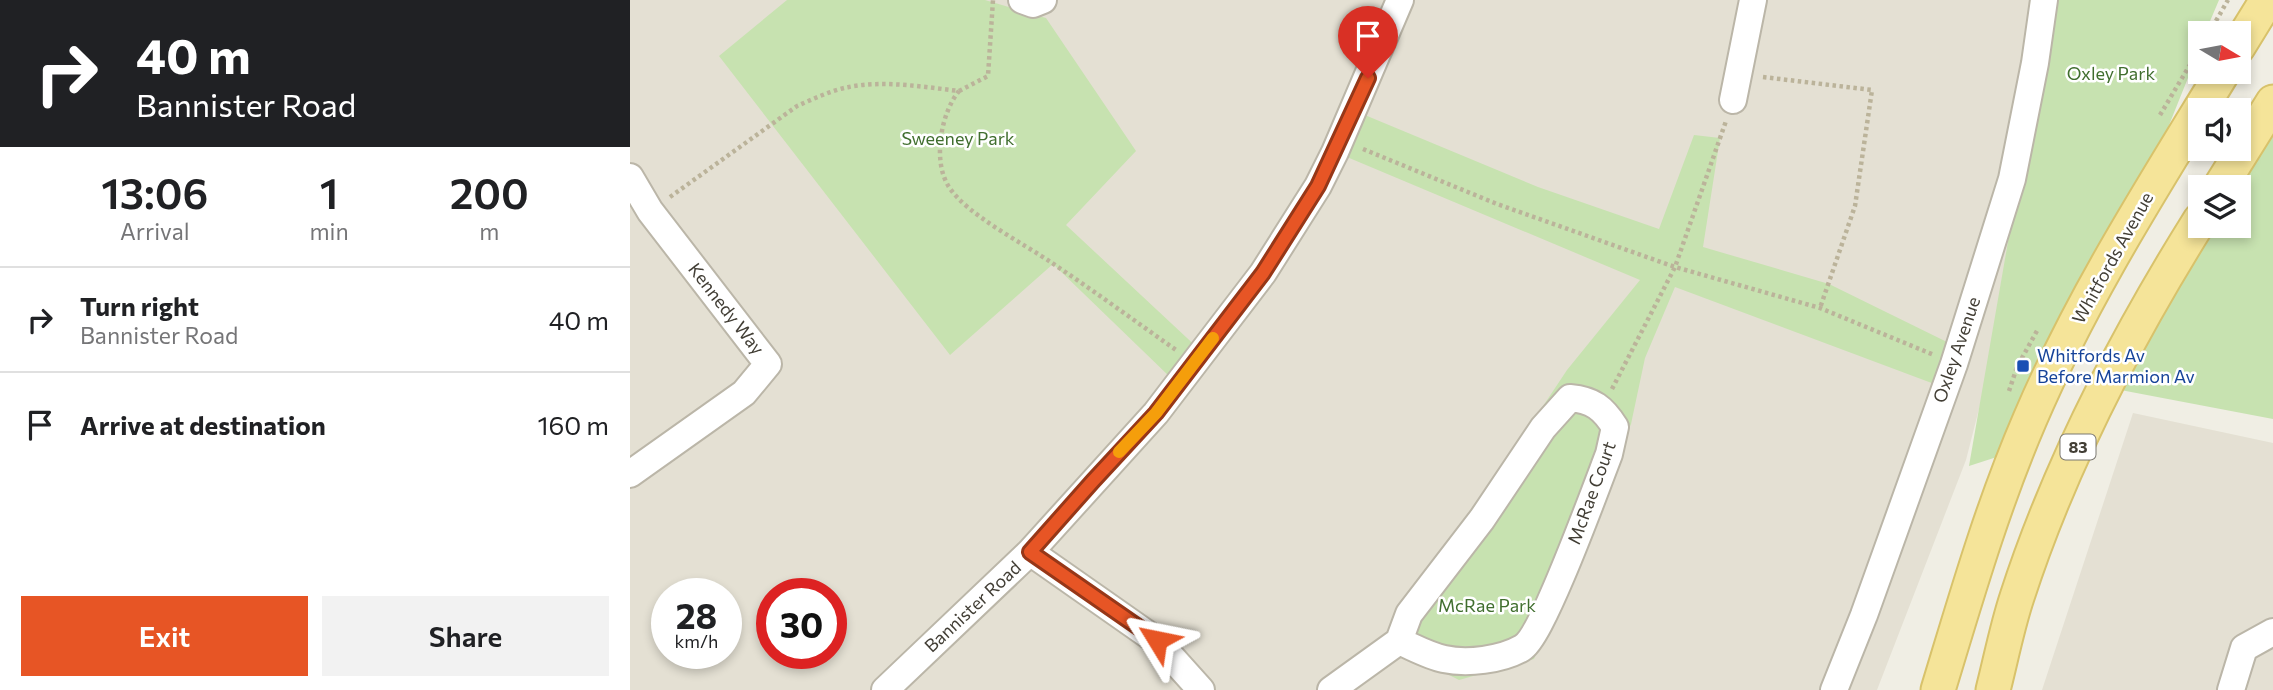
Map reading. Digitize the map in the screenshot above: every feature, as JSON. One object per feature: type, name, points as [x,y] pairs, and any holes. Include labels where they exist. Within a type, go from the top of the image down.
[{"type":"main road","points":[[2251,26],[2267,0]]},
{"type":"main road","name":"Whitfords Avenue","points":[[1938,690],[1985,532],[2031,417],[2118,244],[2216,84]]},
{"type":"main road","points":[[2227,175],[2273,102]]},
{"type":"main road","name":"83","points":[[1993,690],[2017,598],[2055,498],[2111,372],[2189,238]]},
{"type":"street","points":[[1022,0],[1033,4],[1043,0]]},
{"type":"street","name":"Bannister Road","points":[[885,690],[1030,552],[1156,413],[1263,273],[1318,186],[1341,140],[1400,0]]},
{"type":"street","points":[[1733,100],[1753,0]]},
{"type":"street","name":"Oxley Avenue","points":[[1834,690],[1954,363],[2012,179],[2035,63],[2043,0]]},
{"type":"street","name":"Kennedy Way","points":[[630,177],[650,211],[768,364],[744,393],[630,474]]},
{"type":"street","points":[[1331,690],[1399,641],[1409,614],[1482,519],[1543,428],[1570,398],[1585,400],[1602,408]]},
{"type":"street","name":"McRae Court","points":[[1399,641],[1443,659],[1460,660],[1494,658],[1525,647],[1546,613],[1609,454],[1615,427],[1602,408]]},
{"type":"street","points":[[1030,552],[1157,640],[1201,690]]},
{"type":"street","points":[[2231,690],[2244,648],[2273,632]]},
{"type":"path","points":[[993,0],[988,76],[959,91],[950,103],[939,164],[948,186],[970,211],[1054,264],[1194,363]]},
{"type":"path","points":[[2216,21],[2228,0]]},
{"type":"path","points":[[1740,75],[1872,90],[1855,206],[1820,308]]},
{"type":"path","points":[[650,211],[797,106],[850,87],[903,85],[959,91]]},
{"type":"path","points":[[1602,408],[1675,267],[1733,100]]},
{"type":"path","points":[[1341,140],[1497,204],[1675,267],[1820,308],[1954,363]]},
{"type":"shaded area","points":[[630,0],[2075,0],[2061,87],[1966,460],[1877,690],[630,690]]},
{"type":"shaded area","points":[[2133,413],[2273,443],[2273,690],[2042,690]]},
{"type":"green space","name":"Sweeney Park","points":[[787,0],[985,0],[1046,18],[1136,151],[1066,225],[1202,352],[1171,378],[1053,264],[950,355],[719,56]]},
{"type":"green space","name":"Oxley Park","points":[[2050,0],[2219,0],[2210,21],[2188,21],[2188,78],[2155,160],[2003,455],[1969,466]]},
{"type":"green space","name":"McRae Park","points":[[1360,113],[1538,187],[1659,229],[1694,135],[1720,138],[1703,247],[1829,284],[1949,343],[1945,388],[1675,287],[1645,358],[1631,424],[1534,659],[1459,680],[1386,643],[1567,370],[1640,280],[1335,152]]},
{"type":"green space","points":[[2273,118],[2273,419],[2089,384],[2192,238],[2251,238],[2251,175],[2244,175]]},
{"type":"slow traffic","points":[[1119,452],[1156,413],[1213,338]]},
{"type":"place","name":"Whitfords Av Before Marmion Av","points":[[2023,366]]},
{"type":"route","points":[[1157,640],[1030,552],[1156,413],[1263,273],[1318,186],[1368,78]]}]
